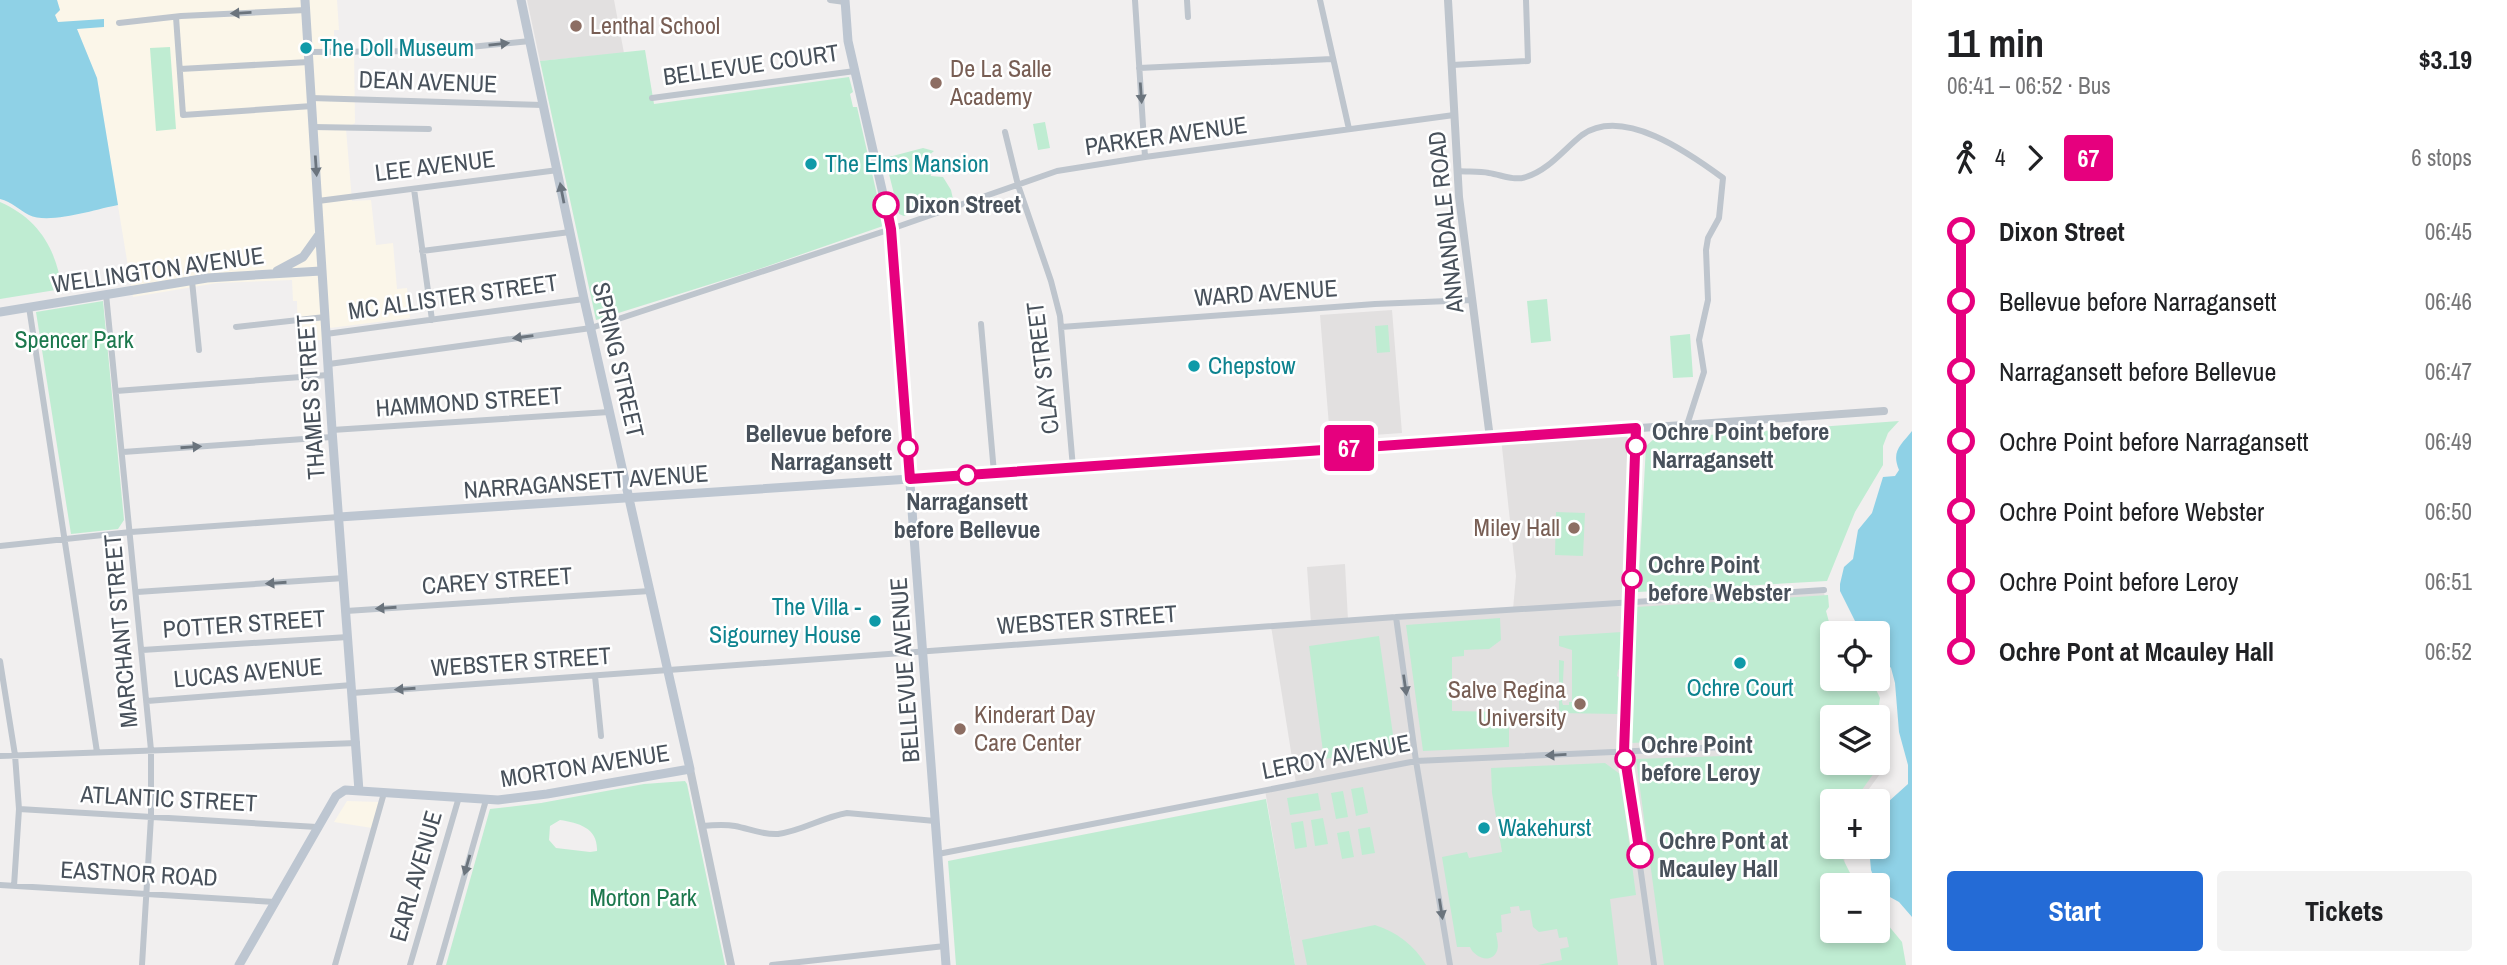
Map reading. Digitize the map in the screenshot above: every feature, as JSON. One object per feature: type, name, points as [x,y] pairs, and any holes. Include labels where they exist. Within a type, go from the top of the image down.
[{"type":"main road","name":"SPRING STREET","points":[[521,0],[584,299],[690,769]]},
{"type":"main road","name":"BELLEVUE AVENUE","points":[[845,1],[847,33],[891,229],[946,965]]},
{"type":"main road","name":"THAMES STREET","points":[[306,5],[328,375],[359,790]]},
{"type":"main road","points":[[271,273],[297,262],[319,234]]},
{"type":"main road","name":"WELLINGTON AVENUE","points":[[0,312],[191,281],[321,271]]},
{"type":"main road","name":"NARRAGANSETT AVENUE","points":[[339,517],[910,479]]},
{"type":"main road","name":"MORTON AVENUE","points":[[359,790],[486,800],[547,794],[690,769]]},
{"type":"main road","points":[[239,965],[336,796],[345,790],[359,790]]},
{"type":"street","points":[[830,0],[845,1]]},
{"type":"street","points":[[1135,0],[1145,157]]},
{"type":"street","points":[[1187,0],[1188,17]]},
{"type":"street","points":[[1320,0],[1349,129]]},
{"type":"street","name":"ANNANDALE ROAD","points":[[1448,0],[1457,171],[1490,438]]},
{"type":"street","points":[[1452,65],[1528,61],[1526,0]]},
{"type":"street","points":[[119,23],[306,5]]},
{"type":"street","points":[[176,17],[180,69],[530,41]]},
{"type":"street","points":[[1139,68],[1332,59]]},
{"type":"street","name":"DEAN AVENUE","points":[[180,69],[183,115],[311,102],[543,105]]},
{"type":"street","name":"BELLEVUE COURT","points":[[652,98],[855,71]]},
{"type":"street","name":"PARKER AVENUE","points":[[891,229],[1057,171],[1454,115]]},
{"type":"street","points":[[1457,171],[1523,178],[1542,169],[1589,131],[1614,125],[1647,134],[1685,152],[1723,178],[1719,218],[1708,238],[1706,250],[1708,300],[1699,340],[1704,372],[1687,425]]},
{"type":"street","points":[[313,127],[429,129]]},
{"type":"street","name":"CLAY STREET","points":[[1005,132],[1018,185],[1051,281],[1061,327],[1073,468]]},
{"type":"street","name":"LEE AVENUE","points":[[318,201],[558,170]]},
{"type":"street","points":[[414,189],[432,320]]},
{"type":"street","points":[[328,364],[591,328],[891,229]]},
{"type":"street","points":[[422,251],[570,232]]},
{"type":"street","points":[[191,281],[198,350]]},
{"type":"street","name":"MARCHANT STREET","points":[[106,294],[151,750],[142,965]]},
{"type":"street","name":"MC ALLISTER STREET","points":[[326,334],[584,299]]},
{"type":"street","name":"WARD AVENUE","points":[[1061,327],[1375,304],[1472,300]]},
{"type":"street","points":[[29,307],[97,752]]},
{"type":"street","points":[[236,327],[325,317]]},
{"type":"street","points":[[981,324],[994,473]]},
{"type":"street","points":[[117,390],[328,375]]},
{"type":"street","name":"NARRAGANSETT AVENUE","points":[[910,479],[1884,411]]},
{"type":"street","name":"HAMMOND STREET","points":[[123,452],[610,412]]},
{"type":"street","points":[[1636,428],[1624,752],[1654,965]]},
{"type":"street","points":[[0,546],[131,532],[339,517]]},
{"type":"street","points":[[137,592],[344,579]]},
{"type":"street","name":"CAREY STREET","points":[[346,611],[650,590]]},
{"type":"street","name":"WEBSTER STREET","points":[[352,689],[595,676],[1396,617],[1824,590]]},
{"type":"street","points":[[1396,617],[1416,761],[1450,965]]},
{"type":"street","name":"POTTER STREET","points":[[142,650],[348,637]]},
{"type":"street","points":[[0,661],[15,755],[19,809],[14,886]]},
{"type":"street","points":[[595,676],[601,736]]},
{"type":"street","name":"LUCAS AVENUE","points":[[147,701],[352,689]]},
{"type":"street","points":[[0,756],[357,743]]},
{"type":"street","name":"LEROY AVENUE","points":[[938,854],[1416,761],[1747,746]]},
{"type":"street","points":[[690,769],[731,965]]},
{"type":"street","points":[[335,965],[384,793]]},
{"type":"street","name":"EARL AVENUE","points":[[410,965],[459,797]]},
{"type":"street","points":[[439,965],[486,800]]},
{"type":"street","name":"ATLANTIC STREET","points":[[19,809],[317,827]]},
{"type":"street","points":[[702,826],[736,826],[765,834],[776,834],[847,813],[935,821]]},
{"type":"street","name":"EASTNOR ROAD","points":[[0,886],[275,902]]},
{"type":"street","points":[[772,965],[945,946]]},
{"type":"shaded area","points":[[57,0],[337,0],[339,30],[334,30],[334,47],[354,48],[355,123],[346,129],[352,201],[371,200],[376,245],[393,243],[397,289],[407,288],[410,318],[322,329],[322,340],[298,341],[297,301],[293,301],[292,280],[217,283],[133,297],[97,78],[77,29],[104,20],[58,23],[55,15],[60,10]]},
{"type":"shaded area","name":"Lenthal School","points":[[527,0],[614,0],[624,53],[540,61]]},
{"type":"shaded area","points":[[1392,310],[1402,433],[1330,438],[1320,315]]},
{"type":"shaded area","name":"Salve Regina University","points":[[1636,428],[1631,601],[1824,590],[1827,621],[1820,621],[1820,691],[1832,691],[1832,705],[1820,705],[1820,775],[1879,775],[1869,789],[1820,789],[1820,859],[1844,859],[1842,873],[1820,873],[1820,943],[1855,943],[1896,965],[1295,965],[1265,790],[1296,783],[1271,626],[1311,623],[1307,567],[1345,564],[1348,620],[1513,609],[1516,576],[1501,438]]},
{"type":"shaded area","points":[[347,801],[380,802],[372,828],[334,822]]},
{"type":"green space","points":[[170,47],[176,129],[156,131],[150,48]]},
{"type":"green space","points":[[645,50],[654,104],[849,77],[853,107],[857,107],[877,195],[873,199],[877,211],[881,211],[883,226],[759,269],[596,320],[540,61]]},
{"type":"green space","points":[[1045,122],[1050,148],[1038,150],[1033,124]]},
{"type":"green space","points":[[923,148],[934,151],[927,157],[931,176],[943,177],[953,199],[904,216],[899,214],[885,158]]},
{"type":"green space","points":[[0,202],[25,217],[43,237],[55,261],[62,289],[0,299]]},
{"type":"green space","points":[[1547,299],[1551,341],[1531,343],[1527,301]]},
{"type":"green space","name":"Spencer Park","points":[[103,301],[124,520],[118,529],[71,534],[36,312]]},
{"type":"green space","points":[[1388,325],[1390,352],[1377,353],[1375,326]]},
{"type":"green space","points":[[1690,334],[1693,377],[1673,378],[1670,336]]},
{"type":"green space","points":[[1899,421],[1888,433],[1883,446],[1883,465],[1855,512],[1827,581],[1638,592],[1646,446],[1654,439]]},
{"type":"green space","points":[[1556,512],[1585,513],[1583,556],[1555,555]]},
{"type":"green space","points":[[1828,595],[1829,607],[1826,611],[1829,621],[1820,621],[1820,691],[1877,691],[1880,698],[1879,705],[1820,705],[1820,775],[1873,775],[1863,789],[1820,789],[1820,859],[1843,859],[1850,873],[1820,873],[1820,943],[1890,943],[1890,928],[1902,942],[1906,965],[1664,965],[1636,759],[1753,755],[1753,738],[1630,743],[1636,607]]},
{"type":"green space","points":[[1500,618],[1501,640],[1489,649],[1464,650],[1464,656],[1452,657],[1452,711],[1509,712],[1509,747],[1423,751],[1406,625]]},
{"type":"green space","points":[[1622,632],[1617,676],[1620,678],[1618,714],[1559,713],[1559,660],[1564,661],[1562,702],[1563,705],[1569,705],[1569,702],[1572,702],[1572,650],[1559,646],[1559,636]]},
{"type":"green space","points":[[1379,636],[1395,749],[1324,759],[1309,646]]},
{"type":"green space","points":[[1605,763],[1620,774],[1636,895],[1610,899],[1618,965],[1538,965],[1562,960],[1560,949],[1569,947],[1567,937],[1559,938],[1557,929],[1539,932],[1533,927],[1530,910],[1520,911],[1519,906],[1510,907],[1511,913],[1501,915],[1502,932],[1496,933],[1498,949],[1491,958],[1479,956],[1470,947],[1457,947],[1442,857],[1467,852],[1469,858],[1502,852],[1492,793],[1491,768]]},
{"type":"green space","name":"Morton Park","points":[[685,781],[687,784],[725,965],[446,965],[490,809],[541,803],[644,784]],"holes":[[[560,820],[580,825],[591,832],[597,851],[556,848],[549,840],[550,826]]]},
{"type":"green space","points":[[1363,787],[1368,813],[1356,816],[1351,789]]},
{"type":"green space","points":[[1343,791],[1348,817],[1336,819],[1331,793]]},
{"type":"green space","points":[[1318,793],[1321,810],[1290,815],[1287,798]]},
{"type":"green space","points":[[1266,799],[1295,965],[956,965],[948,861]]},
{"type":"green space","points":[[1323,818],[1328,844],[1315,846],[1311,820]]},
{"type":"green space","points":[[1303,821],[1307,847],[1295,849],[1291,823]]},
{"type":"green space","points":[[1370,827],[1375,853],[1362,855],[1358,829]]},
{"type":"green space","points":[[1349,831],[1354,857],[1342,859],[1337,833]]},
{"type":"green space","points":[[1375,925],[1404,940],[1426,965],[1307,965],[1302,940]]},
{"type":"water","points":[[0,0],[57,0],[60,10],[55,15],[58,22],[104,19],[104,27],[77,29],[97,78],[118,205],[73,215],[38,218],[0,199]]},
{"type":"water","points":[[1912,431],[1912,917],[1899,902],[1890,897],[1890,873],[1872,873],[1870,859],[1890,859],[1890,800],[1908,784],[1908,765],[1899,732],[1895,683],[1890,667],[1890,621],[1855,621],[1840,591],[1844,567],[1853,559],[1858,530],[1872,513],[1883,477],[1895,476],[1899,470],[1896,458],[1901,444]]},
{"type":"bus line","name":"67","points":[[886,205],[891,229],[910,479],[1636,428],[1624,752],[1640,855]]},
{"type":"place","name":"Lenthal School","points":[[576,26]]},
{"type":"place","name":"The Doll Museum","points":[[306,48]]},
{"type":"place","name":"De La Salle Academy","points":[[936,83]]},
{"type":"place","name":"The Elms Mansion","points":[[811,164]]},
{"type":"place","name":"Dixon Street","points":[[886,205]]},
{"type":"place","name":"Chepstow","points":[[1194,366]]},
{"type":"place","name":"Ochre Point before Narragansett","points":[[1636,446]]},
{"type":"place","name":"Bellevue before Narragansett","points":[[908,448]]},
{"type":"place","name":"Narragansett before Bellevue","points":[[967,475]]},
{"type":"place","name":"Miley Hall","points":[[1574,528]]},
{"type":"place","name":"Ochre Point before Webster","points":[[1632,579]]},
{"type":"place","name":"The Villa - Sigourney House","points":[[875,621]]},
{"type":"place","name":"Ochre Court","points":[[1740,663]]},
{"type":"place","name":"Salve Regina University","points":[[1580,704]]},
{"type":"place","name":"Kinderart Day Care Center","points":[[960,729]]},
{"type":"place","name":"Ochre Point before Leroy","points":[[1625,759]]},
{"type":"place","name":"Wakehurst","points":[[1484,828]]},
{"type":"place","name":"Ochre Pont at Mcauley Hall","points":[[1640,855]]}]
